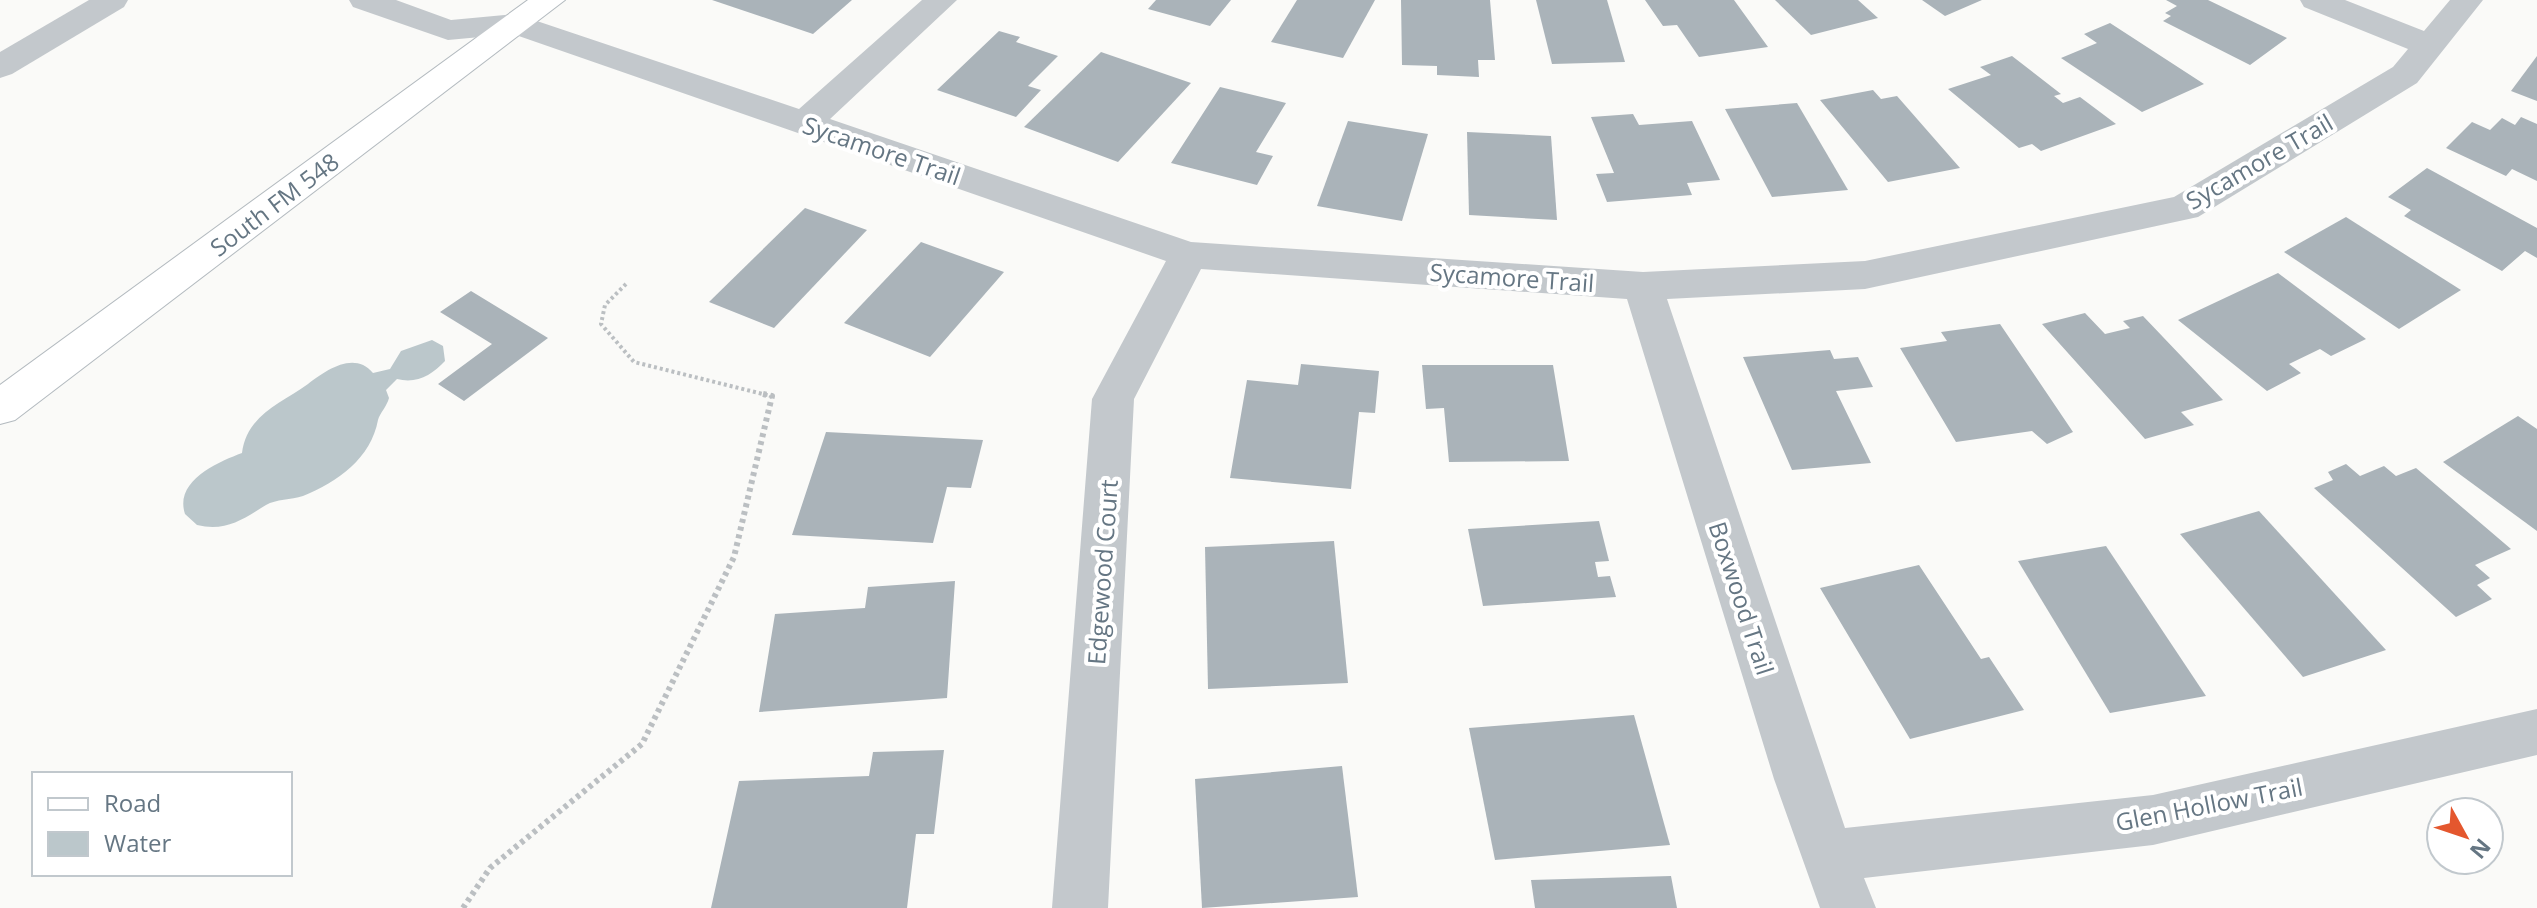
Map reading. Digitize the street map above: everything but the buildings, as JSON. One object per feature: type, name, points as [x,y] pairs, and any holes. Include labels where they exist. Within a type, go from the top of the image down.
[{"type":"main road","name":"South FM 548","points":[[0,408],[505,12],[549,0]]},
{"type":"street","points":[[0,67],[112,0]]},
{"type":"street","name":"Sycamore Trail","points":[[365,0],[448,30],[505,12],[805,123],[1189,255],[1643,286],[1865,275],[2185,208],[2405,75],[2467,0]]},
{"type":"street","points":[[805,123],[941,0]]},
{"type":"street","points":[[2316,0],[2429,45]]},
{"type":"street","name":"Edgewood Court","points":[[1080,908],[1113,399],[1189,255]]},
{"type":"street","name":"Boxwood Trail","points":[[1643,286],[1800,779],[1848,908]]},
{"type":"street","name":"Glen Hollow Trail","points":[[1829,856],[2153,820],[2537,732]]},
{"type":"path","points":[[463,908],[490,868],[642,744],[734,557],[772,396],[634,362],[601,324],[605,305],[626,284]]},
{"type":"water","points":[[432,340],[443,346],[445,361],[424,377],[397,379],[386,390],[389,398],[368,446],[340,476],[303,496],[270,503],[226,525],[197,525],[185,514],[183,502],[192,483],[200,474],[242,453],[250,429],[266,412],[340,365],[357,363],[373,373],[390,369],[401,351]]}]
